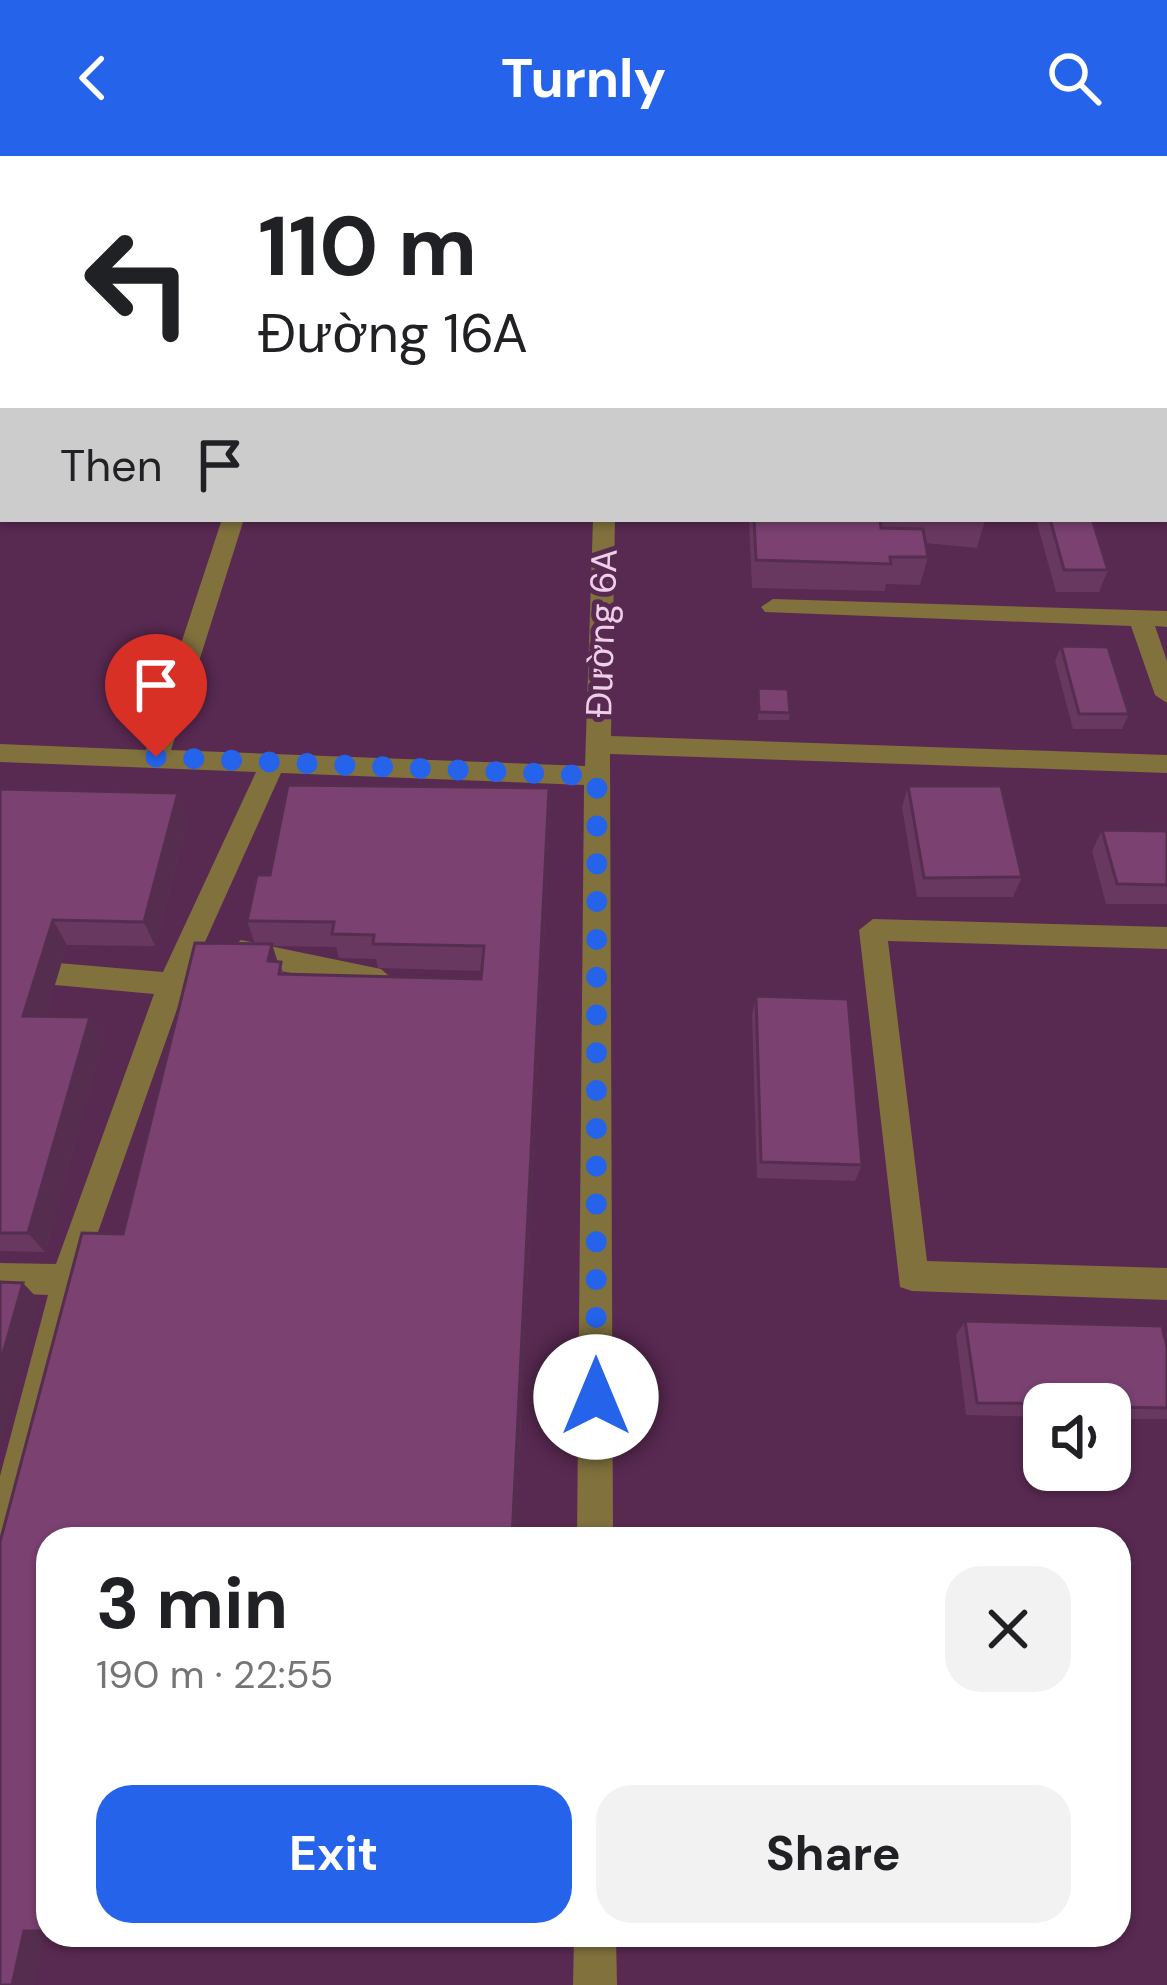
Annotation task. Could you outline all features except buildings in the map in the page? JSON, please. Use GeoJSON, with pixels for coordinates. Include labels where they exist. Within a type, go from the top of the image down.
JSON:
{"type":"FeatureCollection","features":[{"type":"Feature","properties":{"kind":"street"},"geometry":{"type":"LineString","coordinates":[[156,757],[232,522]]}},
{"type":"Feature","properties":{"kind":"street","name":"Đường 6A"},"geometry":{"type":"LineString","coordinates":[[595,1527],[597,761],[604,522]]}},
{"type":"Feature","properties":{"kind":"street"},"geometry":{"type":"LineString","coordinates":[[773,607],[1167,619]]}},
{"type":"Feature","properties":{"kind":"street"},"geometry":{"type":"LineString","coordinates":[[1141,618],[1167,695]]}},
{"type":"Feature","properties":{"kind":"street"},"geometry":{"type":"LineString","coordinates":[[0,753],[274,763],[1167,764]]}},
{"type":"Feature","properties":{"kind":"street"},"geometry":{"type":"LineString","coordinates":[[0,1547],[67,1280],[172,984],[274,763]]}},
{"type":"Feature","properties":{"kind":"street"},"geometry":{"type":"LineString","coordinates":[[1167,938],[873,930],[912,1276],[1167,1284]]}},
{"type":"Feature","properties":{"kind":"street"},"geometry":{"type":"LineString","coordinates":[[194,943],[352,978],[421,983]]}},
{"type":"Feature","properties":{"kind":"street"},"geometry":{"type":"LineString","coordinates":[[0,969],[172,984]]}},
{"type":"Feature","properties":{"kind":"street"},"geometry":{"type":"LineString","coordinates":[[0,1278],[67,1280]]}},
{"type":"Feature","properties":{"kind":"street"},"geometry":{"type":"LineString","coordinates":[[595,1947],[595,1985]]}},
{"type":"Feature","properties":{"kind":"route"},"geometry":{"type":"LineString","coordinates":[[156,757],[597,776],[596,1397]]}}]}
